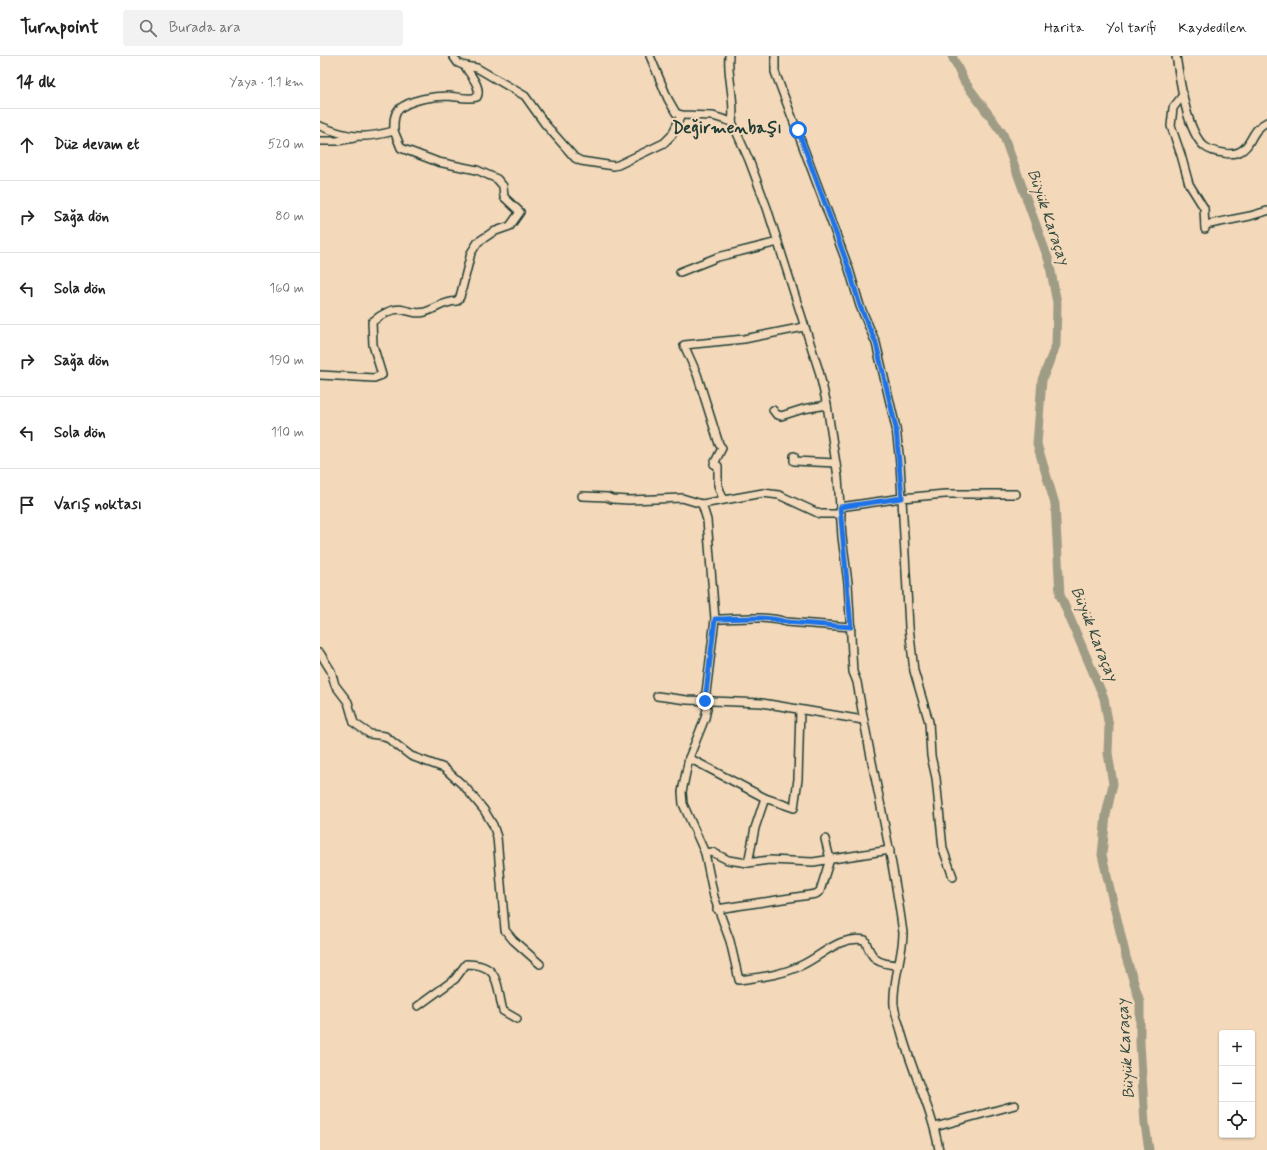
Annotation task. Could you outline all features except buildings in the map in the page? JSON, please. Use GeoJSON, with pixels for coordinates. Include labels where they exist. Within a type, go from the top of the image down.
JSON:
{"type":"FeatureCollection","features":[{"type":"Feature","properties":{"kind":"street"},"geometry":{"type":"LineString","coordinates":[[453,56],[458,62],[465,66],[477,68],[525,96],[545,124],[575,158],[581,161],[618,165],[664,143],[672,135],[682,115]]}},
{"type":"Feature","properties":{"kind":"street"},"geometry":{"type":"LineString","coordinates":[[650,56],[676,114],[713,116],[732,122]]}},
{"type":"Feature","properties":{"kind":"street"},"geometry":{"type":"LineString","coordinates":[[728,56],[731,97],[734,110],[732,122],[749,160],[778,242],[819,371],[827,405],[836,463],[851,627],[853,672],[890,850],[903,933],[903,950],[899,965],[894,1005],[908,1055],[935,1127],[939,1150]]}},
{"type":"Feature","properties":{"kind":"street"},"geometry":{"type":"LineString","coordinates":[[775,56],[775,72],[849,269],[860,306],[876,343],[896,428],[902,498],[909,626],[914,671],[929,722],[931,756],[936,778],[943,849],[953,877]]}},
{"type":"Feature","properties":{"kind":"street"},"geometry":{"type":"LineString","coordinates":[[1176,56],[1189,118],[1203,145],[1211,151],[1229,154],[1238,153],[1244,149],[1257,128],[1267,122]]}},
{"type":"Feature","properties":{"kind":"street"},"geometry":{"type":"LineString","coordinates":[[320,375],[374,378],[382,375],[373,345],[372,322],[380,315],[402,309],[415,314],[446,302],[457,301],[460,297],[471,252],[478,242],[493,232],[510,226],[520,212],[504,197],[503,186],[497,179],[477,170],[438,162],[401,148],[394,131],[394,118],[398,111],[415,101],[446,96],[471,99],[477,97],[479,93],[478,87],[465,66]]}},
{"type":"Feature","properties":{"kind":"street"},"geometry":{"type":"LineString","coordinates":[[1183,95],[1174,108],[1171,126],[1182,155],[1189,184],[1204,208],[1205,227],[1267,211]]}},
{"type":"Feature","properties":{"kind":"street"},"geometry":{"type":"LineString","coordinates":[[320,126],[355,137]]}},
{"type":"Feature","properties":{"kind":"street"},"geometry":{"type":"LineString","coordinates":[[320,141],[337,141],[355,137],[374,137],[394,131]]}},
{"type":"Feature","properties":{"kind":"street"},"geometry":{"type":"LineString","coordinates":[[680,272],[718,257],[778,242]]}},
{"type":"Feature","properties":{"kind":"street"},"geometry":{"type":"LineString","coordinates":[[723,499],[718,485],[718,466],[714,464],[722,448],[719,444],[697,374],[684,345],[744,339],[804,327]]}},
{"type":"Feature","properties":{"kind":"street"},"geometry":{"type":"LineString","coordinates":[[773,410],[776,414],[781,416],[803,409],[827,405]]}},
{"type":"Feature","properties":{"kind":"street"},"geometry":{"type":"LineString","coordinates":[[794,456],[794,461],[836,463]]}},
{"type":"Feature","properties":{"kind":"street"},"geometry":{"type":"LineString","coordinates":[[582,496],[629,500],[682,498],[702,504],[750,494],[770,493],[779,495],[820,514],[902,498],[945,494],[1016,494]]}},
{"type":"Feature","properties":{"kind":"street"},"geometry":{"type":"LineString","coordinates":[[702,504],[708,520],[715,619],[705,701],[707,709],[705,718],[689,758],[682,792],[683,804],[706,854],[717,909],[730,941],[739,980],[776,974],[802,965],[842,941],[857,938],[865,940],[871,955],[878,961],[885,964],[899,965]]}},
{"type":"Feature","properties":{"kind":"street"},"geometry":{"type":"LineString","coordinates":[[715,619],[746,620],[763,617],[776,618],[786,622],[851,627]]}},
{"type":"Feature","properties":{"kind":"street"},"geometry":{"type":"LineString","coordinates":[[320,653],[331,671],[335,684],[348,702],[354,723],[358,728],[370,734],[385,736],[411,756],[444,768],[465,787],[484,810],[493,825],[497,838],[505,930],[513,940],[540,964]]}},
{"type":"Feature","properties":{"kind":"street"},"geometry":{"type":"LineString","coordinates":[[657,696],[705,701],[762,703],[794,707],[800,710],[863,720]]}},
{"type":"Feature","properties":{"kind":"street"},"geometry":{"type":"LineString","coordinates":[[689,758],[765,798],[794,808],[798,778],[800,710]]}},
{"type":"Feature","properties":{"kind":"street"},"geometry":{"type":"LineString","coordinates":[[748,863],[755,828],[765,798]]}},
{"type":"Feature","properties":{"kind":"street"},"geometry":{"type":"LineString","coordinates":[[717,909],[816,894],[820,891],[830,859],[825,838]]}},
{"type":"Feature","properties":{"kind":"street"},"geometry":{"type":"LineString","coordinates":[[706,854],[712,852],[728,860],[748,863],[769,860],[813,862],[890,850]]}},
{"type":"Feature","properties":{"kind":"street"},"geometry":{"type":"LineString","coordinates":[[418,1006],[455,979],[466,964],[478,964],[493,973],[497,979],[503,1011],[517,1019]]}},
{"type":"Feature","properties":{"kind":"street"},"geometry":{"type":"LineString","coordinates":[[935,1127],[1016,1105]]}},
{"type":"Feature","properties":{"kind":"waterway","name":"Büyük Karaçay"},"geometry":{"type":"LineString","coordinates":[[952,56],[964,81],[1003,134],[1049,261],[1057,303],[1056,345],[1042,380],[1037,444],[1055,504],[1060,595],[1104,698],[1109,727],[1108,753],[1113,784],[1106,815],[1102,855],[1126,957],[1140,1002],[1140,1043],[1145,1124],[1149,1150]]}},
{"type":"Feature","properties":{"kind":"district","name":"Değirmenbaşı"},"geometry":{"type":"Point","coordinates":[727,128]}},
{"type":"Feature","properties":{"kind":"route"},"geometry":{"type":"LineString","coordinates":[[705,701],[714,638],[715,619],[746,620],[763,617],[776,618],[786,622],[851,627],[840,507],[902,498],[896,428],[885,387],[876,343],[860,306],[849,269],[798,130]]}}]}
